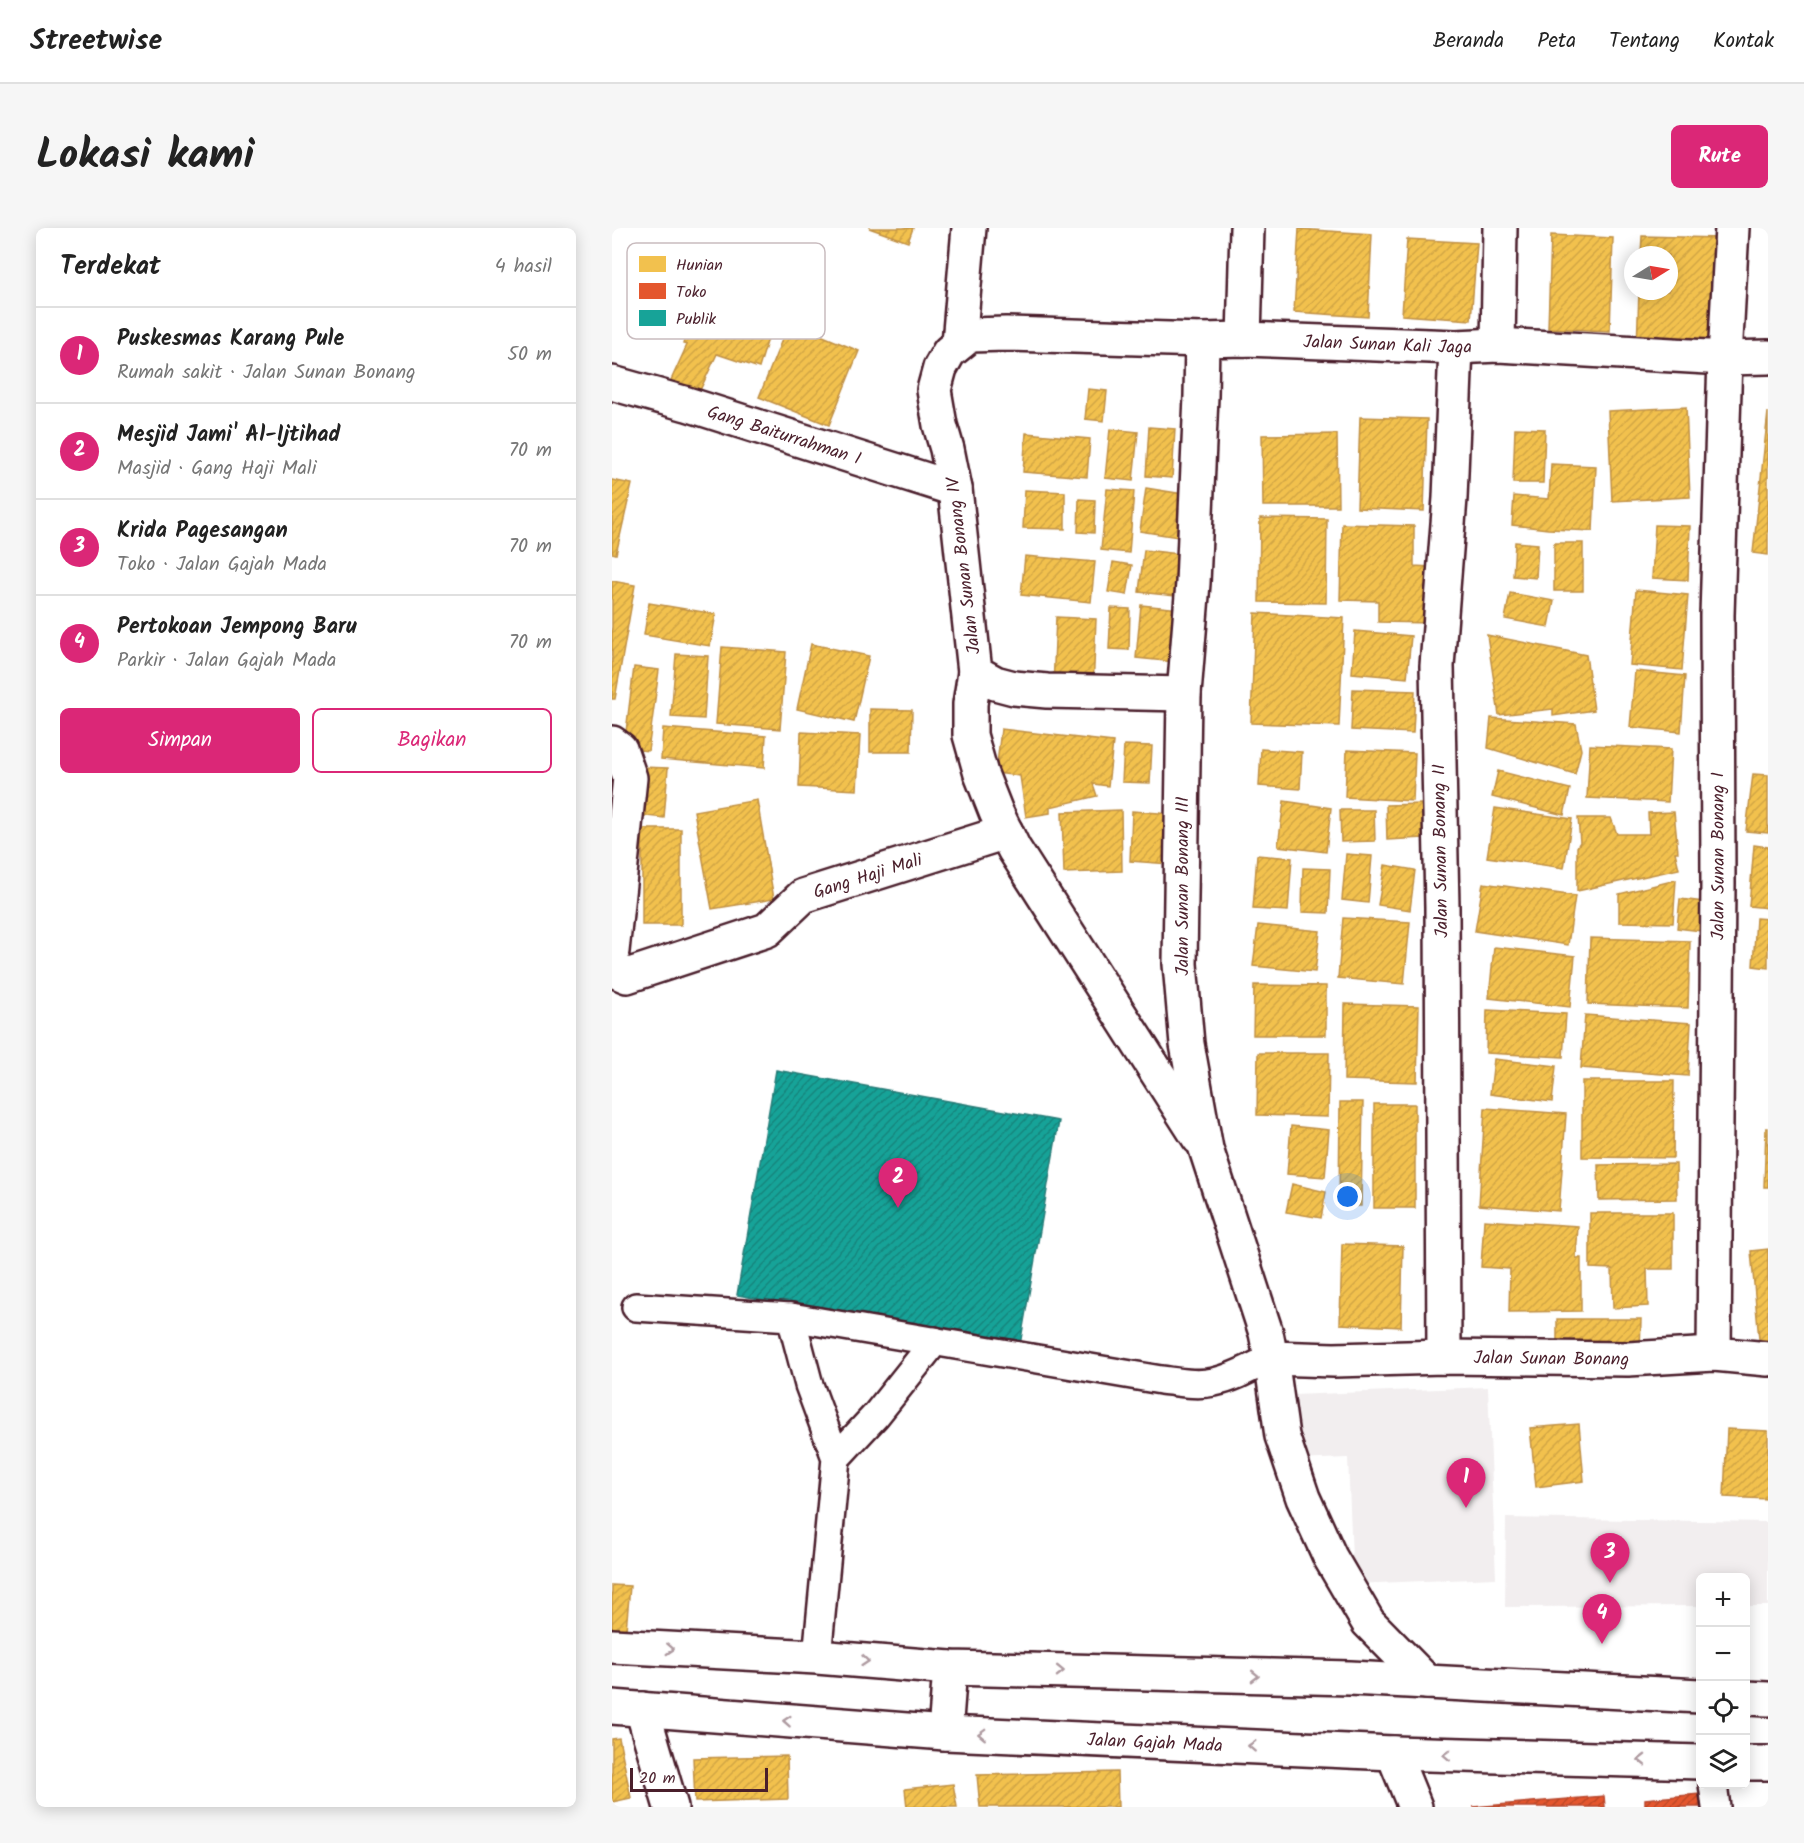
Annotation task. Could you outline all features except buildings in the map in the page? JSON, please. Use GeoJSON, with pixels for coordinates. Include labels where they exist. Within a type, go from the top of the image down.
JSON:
{"type":"FeatureCollection","features":[{"type":"Feature","properties":{"kind":"street"},"geometry":{"type":"LineString","coordinates":[[959,343],[969,228]]}},
{"type":"Feature","properties":{"kind":"street"},"geometry":{"type":"LineString","coordinates":[[1244,339],[1247,228]]}},
{"type":"Feature","properties":{"kind":"street"},"geometry":{"type":"LineString","coordinates":[[1498,345],[1500,228]]}},
{"type":"Feature","properties":{"kind":"street","name":"Jalan Sunan Bonang I"},"geometry":{"type":"LineString","coordinates":[[1714,1354],[1718,883],[1717,615],[1725,358],[1732,228]]}},
{"type":"Feature","properties":{"kind":"street","name":"Jalan Sunan Kali Jaga"},"geometry":{"type":"LineString","coordinates":[[959,343],[970,335],[1006,334],[1202,340],[1244,339],[1456,347],[1498,345],[1725,358],[1768,357]]}},
{"type":"Feature","properties":{"kind":"street","name":"Jalan Sunan Bonang III"},"geometry":{"type":"LineString","coordinates":[[1202,340],[1193,583],[1184,694],[1180,964],[1188,1044],[1206,1149],[1266,1333],[1282,1436],[1303,1498],[1330,1557],[1368,1622],[1427,1682]]}},
{"type":"Feature","properties":{"kind":"street","name":"Jalan Sunan Bonang IV"},"geometry":{"type":"LineString","coordinates":[[959,343],[950,351],[939,368],[934,390],[955,489],[975,672],[994,683],[1014,688],[1047,691],[1184,694]]}},
{"type":"Feature","properties":{"kind":"street","name":"Jalan Sunan Bonang II"},"geometry":{"type":"LineString","coordinates":[[1444,1357],[1442,919],[1437,666],[1450,498],[1456,347]]}},
{"type":"Feature","properties":{"kind":"street","name":"Gang Baiturrahman I"},"geometry":{"type":"LineString","coordinates":[[612,383],[687,404],[955,489]]}},
{"type":"Feature","properties":{"kind":"street"},"geometry":{"type":"LineString","coordinates":[[975,672],[970,704],[970,735],[981,774],[996,812],[1014,849],[1206,1149]]}},
{"type":"Feature","properties":{"kind":"street"},"geometry":{"type":"LineString","coordinates":[[612,743],[620,749],[630,778],[612,951]]}},
{"type":"Feature","properties":{"kind":"street","name":"Gang Haji Mali"},"geometry":{"type":"LineString","coordinates":[[612,959],[615,971],[620,974],[627,976],[638,973],[767,930],[803,896],[1006,832]]}},
{"type":"Feature","properties":{"kind":"street","name":"Jalan Sunan Bonang"},"geometry":{"type":"LineString","coordinates":[[1271,1358],[1334,1360],[1444,1357],[1628,1359],[1714,1354],[1768,1359]]}},
{"type":"Feature","properties":{"kind":"street"},"geometry":{"type":"LineString","coordinates":[[612,1646],[817,1657],[950,1668],[1350,1678],[1696,1696]]}},
{"type":"Feature","properties":{"kind":"street"},"geometry":{"type":"LineString","coordinates":[[945,1733],[950,1668]]}},
{"type":"Feature","properties":{"kind":"street"},"geometry":{"type":"LineString","coordinates":[[1750,1698],[1768,1699]]}},
{"type":"Feature","properties":{"kind":"street"},"geometry":{"type":"LineString","coordinates":[[627,1708],[671,1807]]}},
{"type":"Feature","properties":{"kind":"street","name":"Jalan Gajah Mada"},"geometry":{"type":"LineString","coordinates":[[627,1708],[945,1733],[1393,1753],[1696,1762]]}},
{"type":"Feature","properties":{"kind":"street"},"geometry":{"type":"LineString","coordinates":[[1393,1753],[1415,1807]]}},
{"type":"Feature","properties":{"kind":"street"},"geometry":{"type":"LineString","coordinates":[[1750,1763],[1768,1763]]}},
{"type":"Feature","properties":{"kind":"lane"},"geometry":{"type":"LineString","coordinates":[[636,1306],[791,1317],[1161,1380],[1192,1383],[1213,1382],[1241,1373],[1271,1358]]}},
{"type":"Feature","properties":{"kind":"lane"},"geometry":{"type":"LineString","coordinates":[[791,1317],[809,1385],[836,1458],[817,1657]]}},
{"type":"Feature","properties":{"kind":"lane"},"geometry":{"type":"LineString","coordinates":[[836,1458],[876,1415],[935,1341]]}},
{"type":"Feature","properties":{"kind":"lane"},"geometry":{"type":"LineString","coordinates":[[1714,1789],[1716,1807]]}},
{"type":"Feature","properties":{"kind":"shaded area"},"geometry":{"type":"Polygon","coordinates":[[[1488,1387],[1496,1578],[1353,1584],[1348,1458],[1296,1460],[1293,1395],[1488,1387]]]}},
{"type":"Feature","properties":{"kind":"shaded area"},"geometry":{"type":"Polygon","coordinates":[[[1506,1518],[1768,1522],[1768,1606],[1750,1606],[1750,1573],[1696,1573],[1696,1606],[1505,1607],[1506,1518]]]}},
{"type":"Feature","properties":{"kind":"place","name":"Mesjid Jami' Al-Ijtihad"},"geometry":{"type":"Point","coordinates":[898,1208]}},
{"type":"Feature","properties":{"kind":"place","name":"Puskesmas Karang Pule"},"geometry":{"type":"Point","coordinates":[1466,1508]}},
{"type":"Feature","properties":{"kind":"place","name":"Krida Pagesangan"},"geometry":{"type":"Point","coordinates":[1610,1583]}},
{"type":"Feature","properties":{"kind":"place","name":"Pertokoan Jempong Baru"},"geometry":{"type":"Point","coordinates":[1602,1644]}}]}
